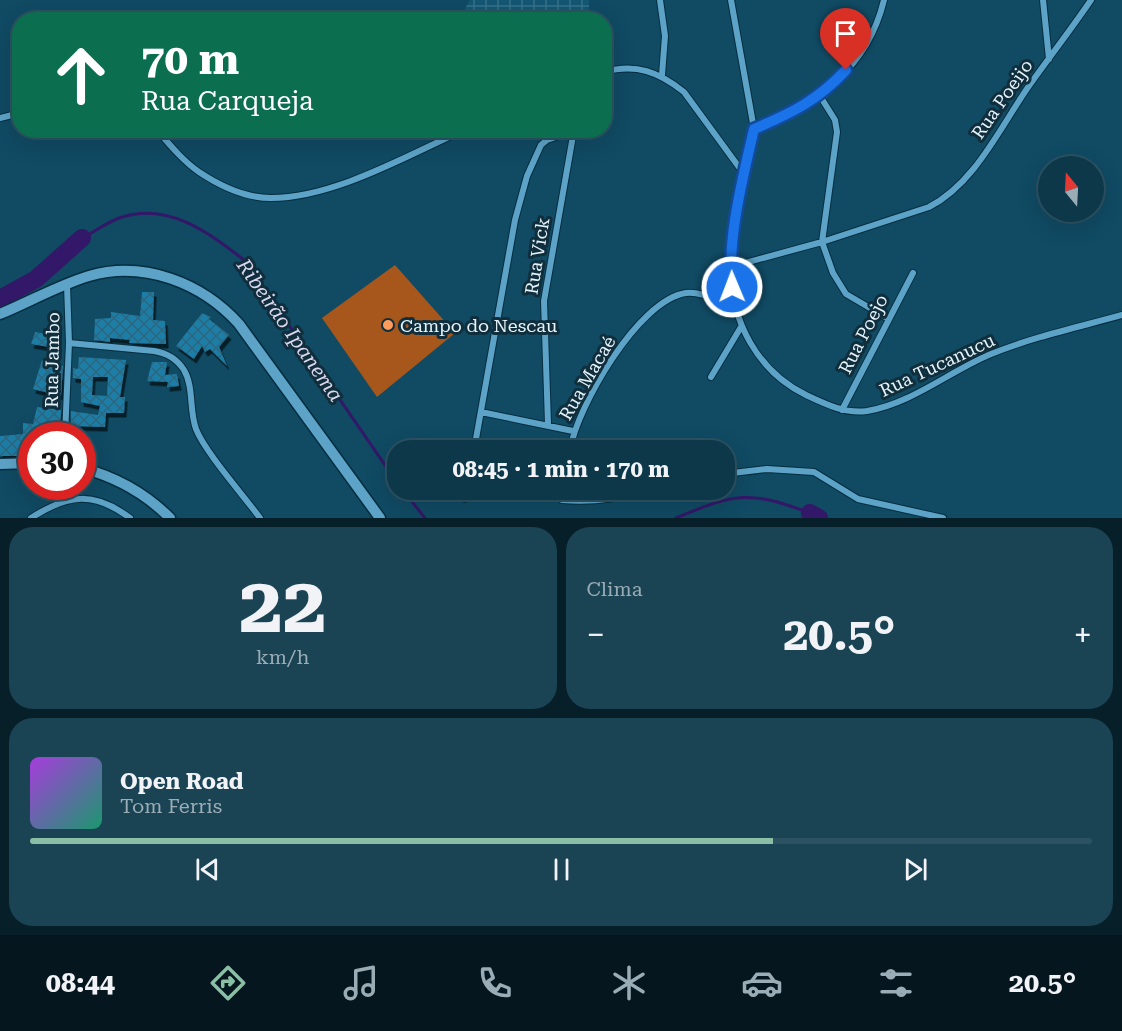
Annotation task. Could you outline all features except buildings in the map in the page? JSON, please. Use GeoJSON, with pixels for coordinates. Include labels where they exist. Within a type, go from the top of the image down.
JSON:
{"type":"FeatureCollection","features":[{"type":"Feature","properties":{"kind":"street"},"geometry":{"type":"LineString","coordinates":[[660,0],[665,36],[662,75]]}},
{"type":"Feature","properties":{"kind":"street"},"geometry":{"type":"LineString","coordinates":[[731,0],[754,129],[820,96],[866,47],[880,16],[884,0]]}},
{"type":"Feature","properties":{"kind":"street"},"geometry":{"type":"LineString","coordinates":[[1043,0],[1049,58]]}},
{"type":"Feature","properties":{"kind":"street","name":"Rua Poeijo"},"geometry":{"type":"LineString","coordinates":[[730,267],[822,242],[929,207],[956,189],[1091,0]]}},
{"type":"Feature","properties":{"kind":"street"},"geometry":{"type":"LineString","coordinates":[[612,70],[630,67],[662,75],[684,92],[744,174]]}},
{"type":"Feature","properties":{"kind":"street"},"geometry":{"type":"LineString","coordinates":[[820,96],[835,120],[837,132],[822,242],[832,273],[846,294],[887,318]]}},
{"type":"Feature","properties":{"kind":"street","name":"Rua Tucanucu"},"geometry":{"type":"LineString","coordinates":[[754,129],[744,174],[730,267],[735,306],[741,327],[761,359],[780,379],[797,390],[842,410],[864,411],[886,406],[990,354],[1122,315]]}},
{"type":"Feature","properties":{"kind":"street"},"geometry":{"type":"LineString","coordinates":[[164,138],[181,156],[215,182],[254,196],[269,198],[290,197],[339,183],[445,138]]}},
{"type":"Feature","properties":{"kind":"street"},"geometry":{"type":"LineString","coordinates":[[476,440],[515,220],[527,176],[543,142],[554,138]]}},
{"type":"Feature","properties":{"kind":"street","name":"Rua Vick"},"geometry":{"type":"LineString","coordinates":[[548,424],[544,301],[573,138]]}},
{"type":"Feature","properties":{"kind":"street"},"geometry":{"type":"LineString","coordinates":[[0,314],[67,285],[112,272],[136,272],[183,282],[210,298],[232,317],[253,342],[381,518]]}},
{"type":"Feature","properties":{"kind":"street","name":"Rua Poejo"},"geometry":{"type":"LineString","coordinates":[[842,410],[887,318],[913,273]]}},
{"type":"Feature","properties":{"kind":"street","name":"Rua Jambo"},"geometry":{"type":"LineString","coordinates":[[66,422],[69,343],[67,285]]}},
{"type":"Feature","properties":{"kind":"street","name":"Rua Macaé"},"geometry":{"type":"LineString","coordinates":[[572,440],[573,431],[617,350],[659,307],[675,297],[691,293],[735,306]]}},
{"type":"Feature","properties":{"kind":"street"},"geometry":{"type":"LineString","coordinates":[[711,377],[741,327]]}},
{"type":"Feature","properties":{"kind":"street"},"geometry":{"type":"LineString","coordinates":[[69,343],[154,351],[166,353],[175,360],[187,378],[193,419],[199,436],[260,518]]}},
{"type":"Feature","properties":{"kind":"street"},"geometry":{"type":"LineString","coordinates":[[481,412],[573,431]]}},
{"type":"Feature","properties":{"kind":"street"},"geometry":{"type":"LineString","coordinates":[[0,464],[18,463]]}},
{"type":"Feature","properties":{"kind":"street"},"geometry":{"type":"LineString","coordinates":[[735,473],[766,469],[814,472],[858,500],[943,518]]}},
{"type":"Feature","properties":{"kind":"street"},"geometry":{"type":"LineString","coordinates":[[96,473],[124,483],[157,505],[170,518]]}},
{"type":"Feature","properties":{"kind":"street"},"geometry":{"type":"LineString","coordinates":[[31,518],[52,504],[75,498],[91,499],[130,518]]}},
{"type":"Feature","properties":{"kind":"street"},"geometry":{"type":"LineString","coordinates":[[562,500],[610,500]]}},
{"type":"Feature","properties":{"kind":"shaded area"},"geometry":{"type":"Polygon","coordinates":[[[470,0],[589,0],[589,12],[463,12],[470,0]]]}},
{"type":"Feature","properties":{"kind":"shaded area","name":"Campo do Nescau"},"geometry":{"type":"Polygon","coordinates":[[[395,265],[455,333],[377,397],[322,318],[395,265]]]}},
{"type":"Feature","properties":{"kind":"waterway","name":"Ribeirão Ipanema"},"geometry":{"type":"LineString","coordinates":[[82,238],[119,218],[154,213],[186,222],[216,239],[244,260],[387,468]]}},
{"type":"Feature","properties":{"kind":"waterway","name":"Ribeirão Ipanema"},"geometry":{"type":"LineString","coordinates":[[0,299],[36,279],[82,238]]}},
{"type":"Feature","properties":{"kind":"waterway","name":"Ribeirão Ipanema"},"geometry":{"type":"LineString","coordinates":[[676,518],[714,503],[742,497],[771,501],[810,513]]}},
{"type":"Feature","properties":{"kind":"waterway","name":"Ribeirão Ipanema"},"geometry":{"type":"LineString","coordinates":[[411,500],[425,518]]}},
{"type":"Feature","properties":{"kind":"waterway","name":"Ribeirão Ipanema"},"geometry":{"type":"LineString","coordinates":[[810,513],[819,518]]}},
{"type":"Feature","properties":{"kind":"place","name":"Campo do Nescau"},"geometry":{"type":"Point","coordinates":[388,325]}},
{"type":"Feature","properties":{"kind":"route"},"geometry":{"type":"LineString","coordinates":[[732,287],[730,267],[744,174],[754,129],[820,96],[846,70]]}}]}
